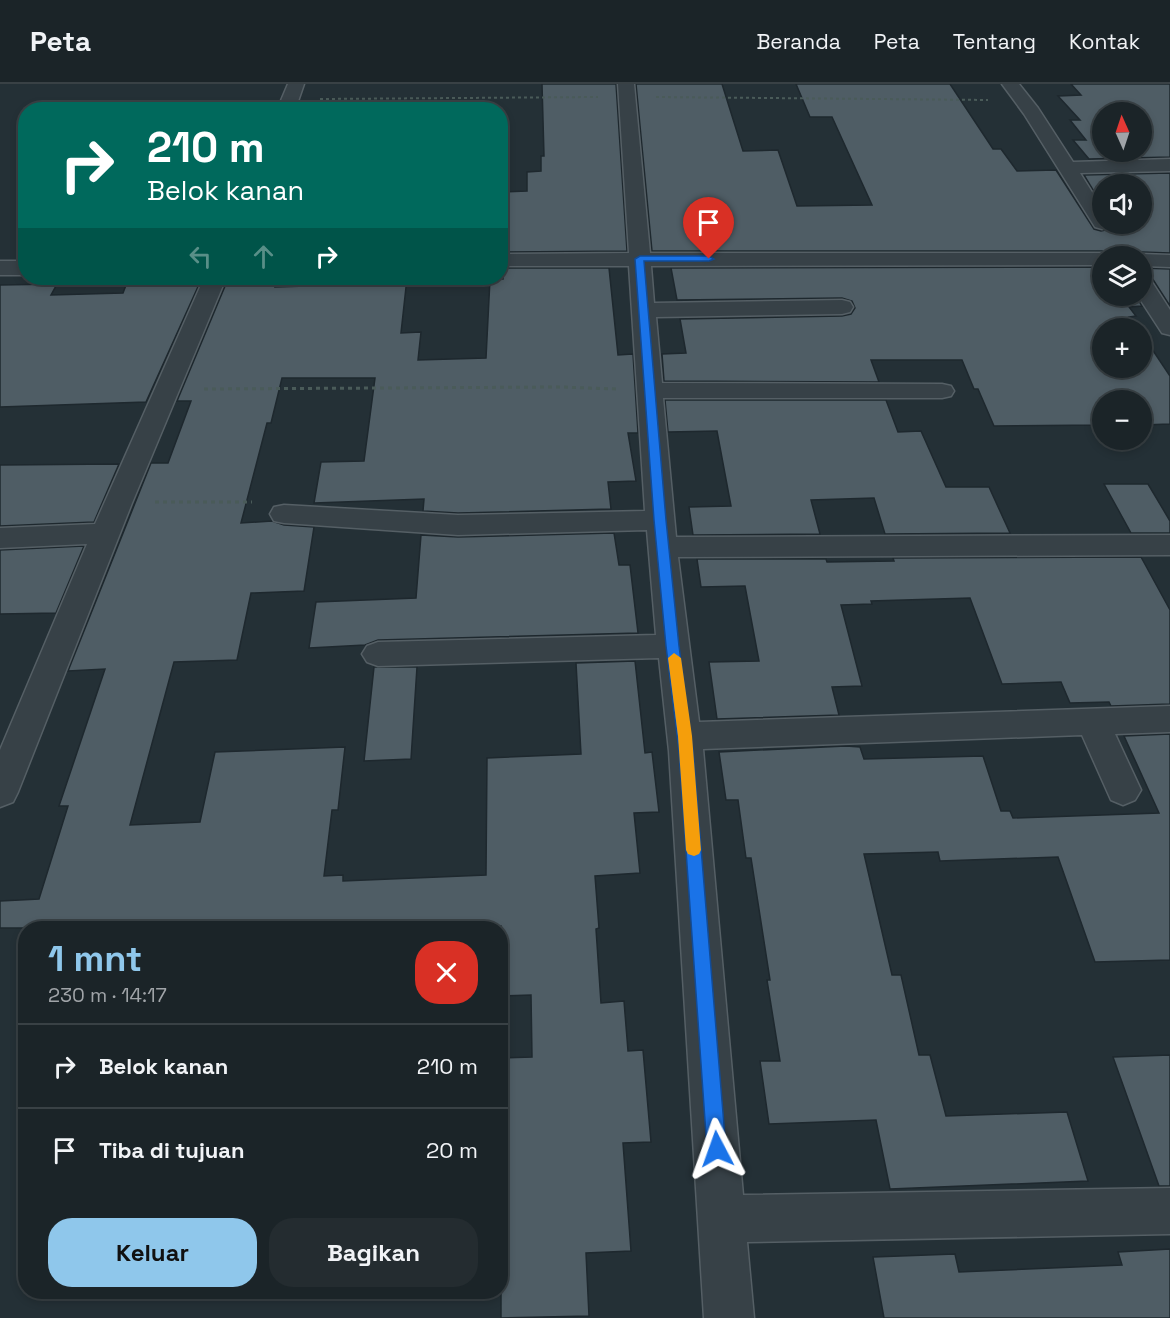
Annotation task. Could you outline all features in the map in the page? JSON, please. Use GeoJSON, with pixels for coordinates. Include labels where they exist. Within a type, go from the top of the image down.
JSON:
{"type":"FeatureCollection","features":[{"type":"Feature","properties":{"kind":"street"},"geometry":{"type":"LineString","coordinates":[[1010,84],[1092,207]]}},
{"type":"Feature","properties":{"kind":"street"},"geometry":{"type":"LineString","coordinates":[[626,90],[662,534],[685,736],[729,1318]]}},
{"type":"Feature","properties":{"kind":"street"},"geometry":{"type":"LineString","coordinates":[[1067,168],[1170,165]]}},
{"type":"Feature","properties":{"kind":"street"},"geometry":{"type":"LineString","coordinates":[[508,260],[1092,259]]}},
{"type":"Feature","properties":{"kind":"street"},"geometry":{"type":"LineString","coordinates":[[1152,260],[1170,261]]}},
{"type":"Feature","properties":{"kind":"street"},"geometry":{"type":"LineString","coordinates":[[0,268],[18,268]]}},
{"type":"Feature","properties":{"kind":"street"},"geometry":{"type":"LineString","coordinates":[[0,792],[105,533],[212,285]]}},
{"type":"Feature","properties":{"kind":"street"},"geometry":{"type":"LineString","coordinates":[[1152,300],[1170,328]]}},
{"type":"Feature","properties":{"kind":"street"},"geometry":{"type":"LineString","coordinates":[[644,310],[842,307]]}},
{"type":"Feature","properties":{"kind":"street"},"geometry":{"type":"LineString","coordinates":[[651,390],[942,391]]}},
{"type":"Feature","properties":{"kind":"street"},"geometry":{"type":"LineString","coordinates":[[284,514],[662,534],[1170,545]]}},
{"type":"Feature","properties":{"kind":"street"},"geometry":{"type":"LineString","coordinates":[[0,538],[105,533]]}},
{"type":"Feature","properties":{"kind":"street"},"geometry":{"type":"LineString","coordinates":[[378,654],[673,646]]}},
{"type":"Feature","properties":{"kind":"street"},"geometry":{"type":"LineString","coordinates":[[685,736],[1170,719]]}},
{"type":"Feature","properties":{"kind":"street"},"geometry":{"type":"LineString","coordinates":[[1092,721],[1123,790]]}},
{"type":"Feature","properties":{"kind":"street"},"geometry":{"type":"LineString","coordinates":[[722,1219],[1170,1211]]}},
{"type":"Feature","properties":{"kind":"path"},"geometry":{"type":"LineString","coordinates":[[290,98],[626,90],[1022,100]]}},
{"type":"Feature","properties":{"kind":"path"},"geometry":{"type":"LineString","coordinates":[[167,390],[561,387],[651,390]]}},
{"type":"Feature","properties":{"kind":"path"},"geometry":{"type":"LineString","coordinates":[[118,503],[262,501],[284,514]]}},
{"type":"Feature","properties":{"kind":"building"},"geometry":{"type":"Polygon","coordinates":[[[542,84],[616,84],[627,251],[508,252],[508,192],[527,191],[527,172],[541,171],[541,156],[544,156],[542,84]]]}},
{"type":"Feature","properties":{"kind":"building"},"geometry":{"type":"Polygon","coordinates":[[[636,84],[722,84],[743,151],[778,150],[797,206],[872,205],[832,117],[810,117],[796,84],[950,84],[993,149],[1001,149],[1017,171],[1056,170],[1092,226],[1092,234],[1152,234],[1152,174],[1127,174],[1170,173],[1170,253],[1152,252],[1152,246],[1092,246],[1092,251],[652,251],[636,84]]]}},
{"type":"Feature","properties":{"kind":"building"},"geometry":{"type":"Polygon","coordinates":[[[1071,84],[1170,84],[1170,157],[1152,157],[1152,102],[1092,102],[1092,159],[1089,159],[1073,140],[1086,140],[1070,120],[1080,120],[1058,96],[1081,95],[1071,84]]]}},
{"type":"Feature","properties":{"kind":"building"},"geometry":{"type":"Polygon","coordinates":[[[1084,175],[1092,175],[1092,188],[1084,175]]]}},
{"type":"Feature","properties":{"kind":"building"},"geometry":{"type":"Polygon","coordinates":[[[1092,267],[1092,306],[1142,306],[1129,307],[1136,316],[1130,318],[1092,318],[1092,378],[1152,378],[1152,349],[1170,376],[1170,424],[1152,425],[1152,390],[1092,390],[1092,425],[994,426],[978,389],[974,389],[962,360],[871,360],[879,382],[664,381],[662,354],[686,353],[680,319],[842,316],[851,314],[855,308],[852,301],[842,298],[677,300],[671,268],[1092,267]]]}},
{"type":"Feature","properties":{"kind":"building"},"geometry":{"type":"Polygon","coordinates":[[[508,268],[609,268],[618,355],[633,354],[638,433],[628,433],[636,481],[608,482],[611,509],[458,513],[423,511],[424,499],[314,503],[321,462],[364,461],[375,378],[282,378],[271,423],[267,423],[241,523],[272,521],[284,525],[314,527],[304,591],[251,593],[237,660],[174,662],[130,825],[200,822],[215,752],[345,747],[338,810],[332,810],[324,876],[343,875],[343,881],[486,875],[487,758],[581,754],[576,663],[635,661],[645,753],[652,752],[659,812],[634,813],[640,873],[595,876],[599,928],[596,929],[601,1003],[624,1001],[628,1051],[643,1050],[651,1142],[623,1143],[631,1251],[586,1253],[589,1316],[501,1318],[501,1299],[508,1299],[508,1058],[532,1057],[531,995],[508,996],[508,921],[18,921],[18,928],[0,928],[0,901],[39,899],[68,806],[59,806],[105,669],[68,671],[151,463],[168,463],[191,401],[177,401],[225,285],[275,285],[275,287],[406,285],[401,333],[421,332],[418,360],[486,358],[490,285],[508,285],[508,268]]]}},
{"type":"Feature","properties":{"kind":"building"},"geometry":{"type":"Polygon","coordinates":[[[1152,268],[1170,269],[1170,306],[1152,278],[1152,268]]]}},
{"type":"Feature","properties":{"kind":"building"},"geometry":{"type":"Polygon","coordinates":[[[0,285],[56,285],[51,295],[123,293],[126,285],[199,285],[146,402],[0,407],[0,285]]]}},
{"type":"Feature","properties":{"kind":"building"},"geometry":{"type":"Polygon","coordinates":[[[665,400],[886,400],[898,432],[921,431],[946,487],[989,487],[1010,533],[885,534],[874,498],[811,500],[820,534],[693,535],[689,507],[731,506],[717,431],[668,432],[665,400]]]}},
{"type":"Feature","properties":{"kind":"building"},"geometry":{"type":"Polygon","coordinates":[[[119,464],[94,522],[0,526],[0,465],[119,464]]]}},
{"type":"Feature","properties":{"kind":"building"},"geometry":{"type":"Polygon","coordinates":[[[1104,484],[1148,484],[1170,521],[1170,533],[1131,533],[1104,484]]]}},
{"type":"Feature","properties":{"kind":"building"},"geometry":{"type":"Polygon","coordinates":[[[614,533],[619,565],[630,565],[638,633],[378,640],[365,645],[309,648],[316,602],[416,598],[421,535],[458,537],[614,533]]]}},
{"type":"Feature","properties":{"kind":"building"},"geometry":{"type":"Polygon","coordinates":[[[84,546],[56,613],[0,614],[0,550],[84,546]]]}},
{"type":"Feature","properties":{"kind":"building"},"geometry":{"type":"Polygon","coordinates":[[[1141,557],[1170,610],[1170,704],[1111,706],[1109,702],[1070,703],[1061,682],[1002,684],[970,598],[871,601],[872,604],[841,605],[862,686],[832,687],[839,715],[717,719],[709,662],[759,661],[745,586],[701,587],[697,559],[826,559],[827,562],[894,561],[893,558],[1141,557]]]}},
{"type":"Feature","properties":{"kind":"building"},"geometry":{"type":"Polygon","coordinates":[[[374,667],[417,667],[411,759],[364,761],[374,667]]]}},
{"type":"Feature","properties":{"kind":"building"},"geometry":{"type":"Polygon","coordinates":[[[1170,734],[1170,960],[1095,962],[1058,857],[940,861],[938,852],[864,854],[892,975],[901,975],[919,1055],[930,1055],[946,1116],[1067,1112],[1088,1181],[890,1189],[876,1120],[769,1124],[760,1061],[780,1061],[767,980],[770,980],[751,858],[746,858],[738,800],[726,800],[719,752],[846,746],[860,747],[864,759],[983,756],[1001,811],[1010,811],[1013,818],[1159,813],[1124,736],[1170,734]]]}},
{"type":"Feature","properties":{"kind":"building"},"geometry":{"type":"Polygon","coordinates":[[[1170,1055],[1170,1186],[1159,1186],[1113,1057],[1170,1055]]]}},
{"type":"Feature","properties":{"kind":"building"},"geometry":{"type":"Polygon","coordinates":[[[1170,1249],[1170,1318],[884,1318],[873,1257],[955,1254],[959,1272],[1122,1265],[1118,1252],[1170,1249]]]}},
{"type":"Feature","properties":{"kind":"slow traffic"},"geometry":{"type":"LineString","coordinates":[[674,658],[685,736],[694,850]]}},
{"type":"Feature","properties":{"kind":"route"},"geometry":{"type":"LineString","coordinates":[[709,259],[640,259],[660,520],[685,736],[717,1149]]}}]}
